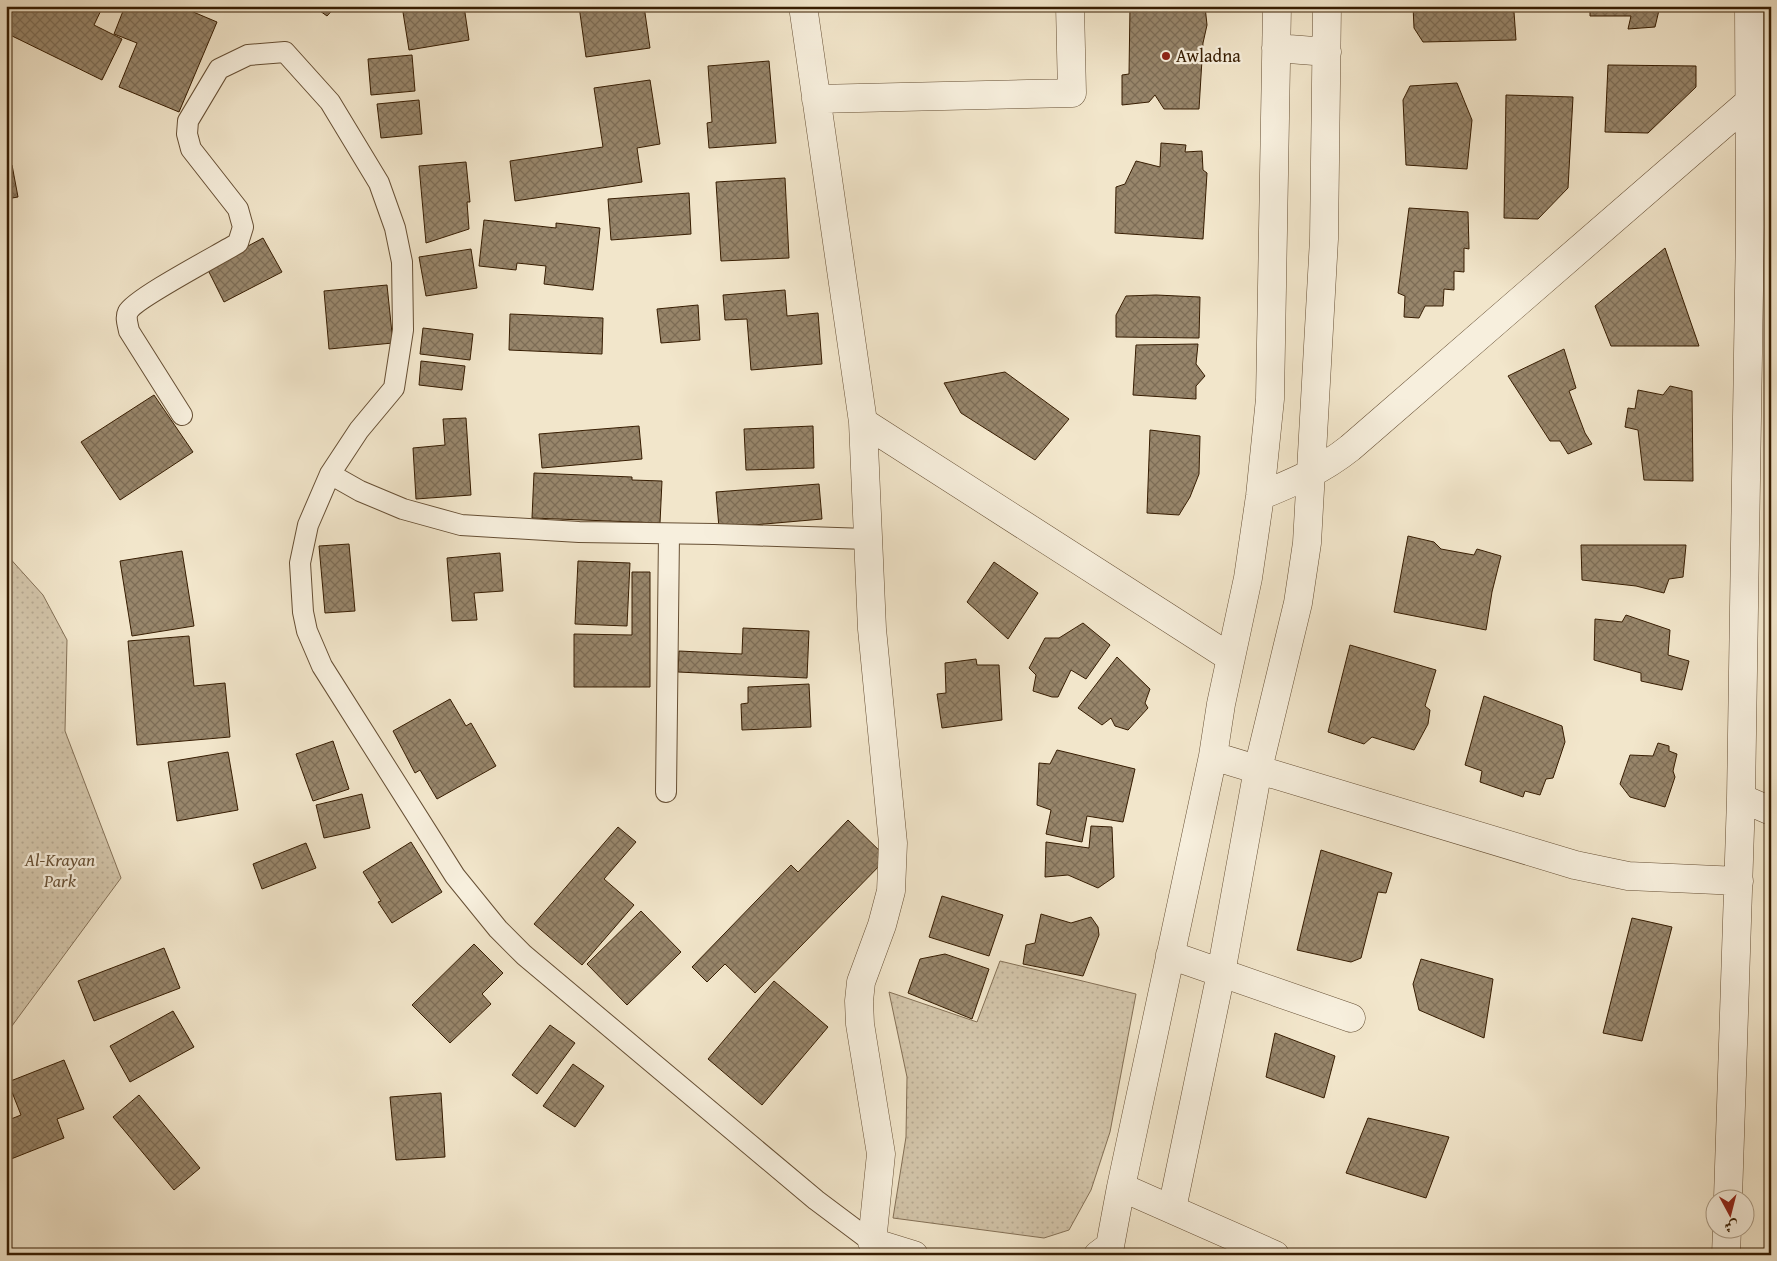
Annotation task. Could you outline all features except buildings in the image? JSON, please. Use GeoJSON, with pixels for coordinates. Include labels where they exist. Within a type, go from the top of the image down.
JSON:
{"type":"FeatureCollection","features":[{"type":"Feature","properties":{"kind":"street"},"geometry":{"type":"LineString","coordinates":[[803,6],[863,422],[872,629],[893,843],[891,891],[882,925],[861,982],[859,1000],[860,1024],[881,1154],[872,1242],[914,1255]]}},
{"type":"Feature","properties":{"kind":"street"},"geometry":{"type":"LineString","coordinates":[[816,99],[1072,93],[1070,6]]}},
{"type":"Feature","properties":{"kind":"street"},"geometry":{"type":"LineString","coordinates":[[1098,1255],[1110,1246],[1116,1222],[1121,1187],[1213,756],[1248,578],[1260,496],[1270,399],[1277,6]]}},
{"type":"Feature","properties":{"kind":"street"},"geometry":{"type":"LineString","coordinates":[[1172,1209],[1221,973],[1258,769],[1298,602],[1307,543],[1324,239],[1327,6]]}},
{"type":"Feature","properties":{"kind":"street"},"geometry":{"type":"LineString","coordinates":[[1728,1188],[1760,227],[1748,102],[1749,6]]}},
{"type":"Feature","properties":{"kind":"street"},"geometry":{"type":"LineString","coordinates":[[1276,48],[1327,52]]}},
{"type":"Feature","properties":{"kind":"street"},"geometry":{"type":"LineString","coordinates":[[1260,496],[1311,475],[1331,463],[1350,448],[1748,102]]}},
{"type":"Feature","properties":{"kind":"street"},"geometry":{"type":"LineString","coordinates":[[863,422],[1231,658]]}},
{"type":"Feature","properties":{"kind":"street"},"geometry":{"type":"LineString","coordinates":[[1213,756],[1575,864],[1628,876],[1739,881]]}},
{"type":"Feature","properties":{"kind":"street"},"geometry":{"type":"LineString","coordinates":[[1741,798],[1771,811]]}},
{"type":"Feature","properties":{"kind":"street"},"geometry":{"type":"LineString","coordinates":[[1170,955],[1351,1018]]}},
{"type":"Feature","properties":{"kind":"street"},"geometry":{"type":"LineString","coordinates":[[1121,1187],[1275,1255]]}},
{"type":"Feature","properties":{"kind":"street"},"geometry":{"type":"LineString","coordinates":[[1726,1255],[1727,1238]]}},
{"type":"Feature","properties":{"kind":"lane"},"geometry":{"type":"LineString","coordinates":[[182,415],[129,331],[126,319],[128,312],[142,298],[238,243],[243,227],[238,208],[191,149],[187,134],[188,121],[219,69],[248,54],[285,52],[330,102],[379,183],[395,228],[402,262],[403,330],[394,388],[359,430],[330,474],[308,525],[300,563],[302,612],[307,631],[322,666],[455,876],[494,924],[524,955],[816,1200],[872,1242]]}},
{"type":"Feature","properties":{"kind":"lane"},"geometry":{"type":"LineString","coordinates":[[330,474],[360,491],[403,509],[461,525],[579,532],[867,539]]}},
{"type":"Feature","properties":{"kind":"lane"},"geometry":{"type":"LineString","coordinates":[[666,792],[670,534]]}},
{"type":"Feature","properties":{"kind":"green space","name":"Al-Krayan Park"},"geometry":{"type":"Polygon","coordinates":[[[6,554],[43,595],[67,640],[65,731],[121,878],[6,1034],[6,554]]]}},
{"type":"Feature","properties":{"kind":"green space"},"geometry":{"type":"Polygon","coordinates":[[[1000,961],[1136,994],[1110,1132],[1091,1190],[1069,1230],[1044,1238],[893,1218],[906,1137],[907,1077],[889,992],[977,1022],[1000,961]]]}},
{"type":"Feature","properties":{"kind":"place","name":"Awladna"},"geometry":{"type":"Point","coordinates":[1166,56]}}]}
